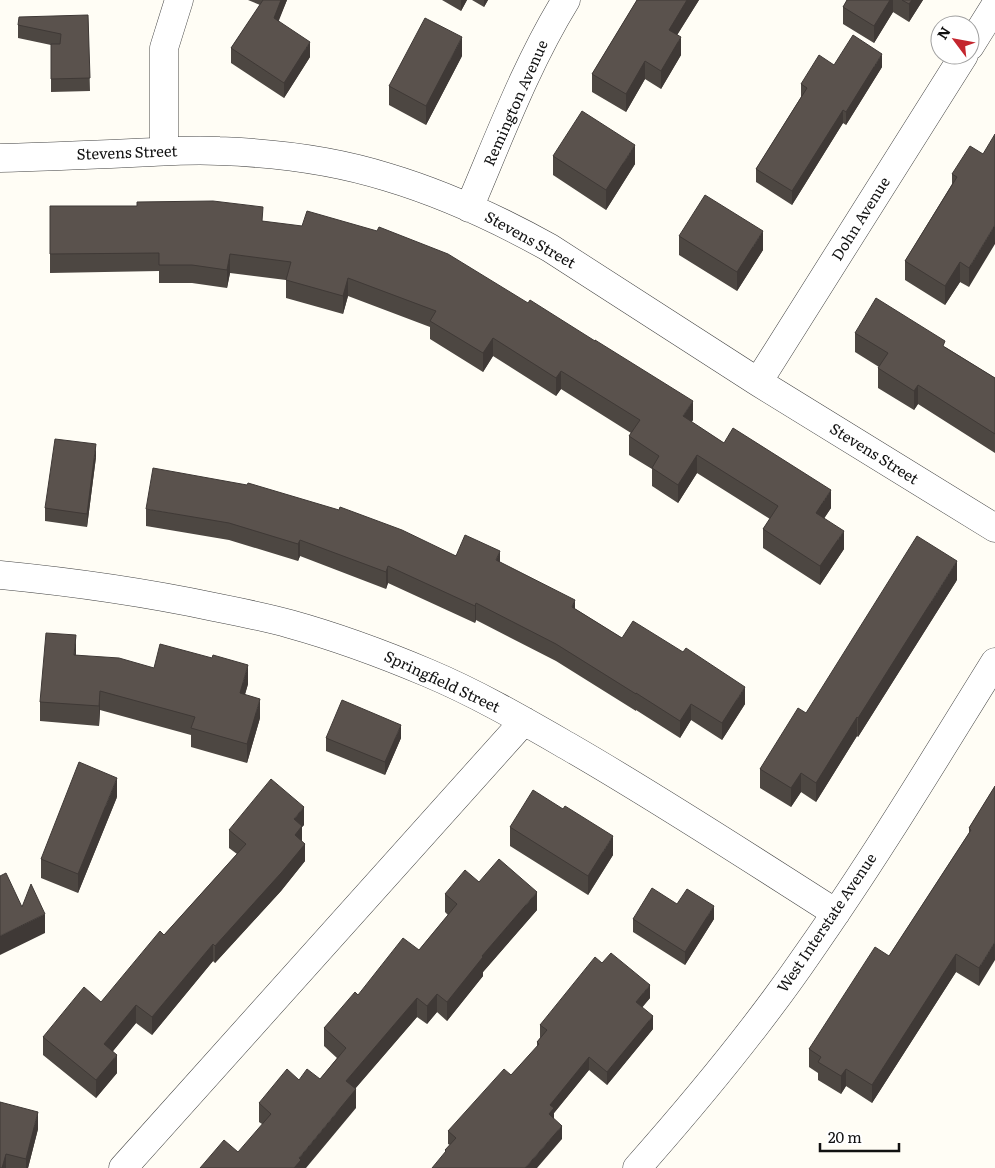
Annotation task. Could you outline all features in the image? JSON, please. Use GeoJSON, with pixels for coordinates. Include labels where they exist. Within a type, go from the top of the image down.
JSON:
{"type":"FeatureCollection","features":[{"type":"Feature","properties":{"kind":"street"},"geometry":{"type":"LineString","coordinates":[[164,152],[164,48],[180,0]]}},
{"type":"Feature","properties":{"kind":"street","name":"Remington Avenue"},"geometry":{"type":"LineString","coordinates":[[469,208],[519,89],[566,0]]}},
{"type":"Feature","properties":{"kind":"street"},"geometry":{"type":"LineString","coordinates":[[980,30],[995,6]]}},
{"type":"Feature","properties":{"kind":"street","name":"Dohn Avenue"},"geometry":{"type":"LineString","coordinates":[[758,382],[958,65]]}},
{"type":"Feature","properties":{"kind":"street","name":"Stevens Street"},"geometry":{"type":"LineString","coordinates":[[0,158],[217,150],[298,157],[326,162],[386,176],[430,191],[519,231],[550,248],[758,382],[995,528]]}},
{"type":"Feature","properties":{"kind":"street","name":"Springfield Street"},"geometry":{"type":"LineString","coordinates":[[0,575],[149,594],[233,611],[289,624],[379,653],[430,673],[524,721],[645,792],[836,913]]}},
{"type":"Feature","properties":{"kind":"street","name":"West Interstate Avenue"},"geometry":{"type":"LineString","coordinates":[[637,1168],[726,1064],[794,974],[857,883],[995,662]]}},
{"type":"Feature","properties":{"kind":"street"},"geometry":{"type":"LineString","coordinates":[[123,1168],[524,721]]}},
{"type":"Feature","properties":{"kind":"building"},"geometry":{"type":"Polygon","coordinates":[[[263,0],[281,0],[274,18],[310,42],[284,83],[231,48],[263,0]]]}},
{"type":"Feature","properties":{"kind":"building"},"geometry":{"type":"Polygon","coordinates":[[[637,0],[687,0],[669,30],[681,37],[661,71],[645,61],[626,94],[592,74],[637,0]]]}},
{"type":"Feature","properties":{"kind":"building"},"geometry":{"type":"Polygon","coordinates":[[[847,0],[890,0],[874,26],[843,7],[847,0]]]}},
{"type":"Feature","properties":{"kind":"building"},"geometry":{"type":"Polygon","coordinates":[[[902,0],[912,0],[909,4],[902,0]]]}},
{"type":"Feature","properties":{"kind":"building"},"geometry":{"type":"Polygon","coordinates":[[[88,15],[90,78],[51,79],[51,44],[60,44],[61,34],[18,25],[19,17],[88,15]]]}},
{"type":"Feature","properties":{"kind":"building"},"geometry":{"type":"Polygon","coordinates":[[[425,18],[462,37],[426,106],[389,86],[425,18]]]}},
{"type":"Feature","properties":{"kind":"building"},"geometry":{"type":"Polygon","coordinates":[[[853,35],[882,54],[846,112],[843,110],[792,191],[756,169],[807,88],[801,84],[819,55],[834,65],[853,35]]]}},
{"type":"Feature","properties":{"kind":"building"},"geometry":{"type":"Polygon","coordinates":[[[582,111],[635,145],[606,190],[553,156],[582,111]]]}},
{"type":"Feature","properties":{"kind":"building"},"geometry":{"type":"Polygon","coordinates":[[[995,134],[995,225],[969,268],[960,262],[945,286],[905,261],[957,177],[952,174],[970,146],[983,154],[995,134]]]}},
{"type":"Feature","properties":{"kind":"building"},"geometry":{"type":"Polygon","coordinates":[[[705,195],[763,231],[737,272],[679,236],[705,195]]]}},
{"type":"Feature","properties":{"kind":"building"},"geometry":{"type":"Polygon","coordinates":[[[213,201],[263,207],[262,221],[302,226],[307,211],[377,231],[379,227],[448,254],[528,303],[530,300],[693,401],[683,416],[724,443],[733,428],[831,490],[816,513],[844,531],[820,566],[763,529],[778,506],[697,455],[678,485],[652,468],[659,456],[629,436],[640,420],[561,371],[556,378],[493,338],[483,353],[430,321],[436,311],[348,278],[343,296],[286,280],[291,262],[230,254],[227,270],[192,265],[159,265],[159,253],[50,254],[50,206],[137,206],[137,202],[213,201]]]}},
{"type":"Feature","properties":{"kind":"building"},"geometry":{"type":"Polygon","coordinates":[[[876,298],[945,341],[943,346],[995,378],[995,434],[918,385],[914,391],[878,368],[888,353],[855,333],[876,298]]]}},
{"type":"Feature","properties":{"kind":"building"},"geometry":{"type":"Polygon","coordinates":[[[55,439],[96,444],[87,514],[45,508],[55,439]]]}},
{"type":"Feature","properties":{"kind":"building"},"geometry":{"type":"Polygon","coordinates":[[[153,468],[247,485],[248,483],[339,510],[340,507],[402,530],[456,556],[465,535],[500,551],[496,560],[575,600],[572,607],[622,638],[633,621],[683,652],[686,648],[745,687],[722,723],[691,704],[680,721],[556,644],[476,603],[475,606],[388,566],[386,572],[300,540],[298,544],[229,523],[146,509],[153,468]]]}},
{"type":"Feature","properties":{"kind":"building"},"geometry":{"type":"Polygon","coordinates":[[[917,536],[957,561],[816,783],[801,773],[791,788],[760,769],[798,708],[806,713],[917,536]]]}},
{"type":"Feature","properties":{"kind":"building"},"geometry":{"type":"Polygon","coordinates":[[[46,633],[76,635],[74,655],[119,658],[154,668],[160,644],[212,658],[213,655],[248,665],[240,693],[260,699],[247,744],[191,728],[195,717],[100,691],[99,706],[40,702],[46,633]]]}},
{"type":"Feature","properties":{"kind":"building"},"geometry":{"type":"Polygon","coordinates":[[[342,700],[401,725],[385,762],[326,738],[342,700]]]}},
{"type":"Feature","properties":{"kind":"building"},"geometry":{"type":"Polygon","coordinates":[[[79,762],[117,778],[78,874],[41,859],[79,762]]]}},
{"type":"Feature","properties":{"kind":"building"},"geometry":{"type":"Polygon","coordinates":[[[271,779],[304,807],[294,819],[302,826],[295,835],[305,844],[215,946],[213,944],[152,1017],[136,1005],[104,1044],[117,1055],[96,1080],[43,1037],[84,987],[101,1002],[160,931],[164,935],[246,844],[229,830],[271,779]]]}},
{"type":"Feature","properties":{"kind":"building"},"geometry":{"type":"Polygon","coordinates":[[[995,786],[995,942],[979,968],[956,954],[872,1085],[846,1069],[841,1076],[818,1062],[821,1057],[809,1049],[875,947],[889,956],[971,830],[969,828],[995,786]]]}},
{"type":"Feature","properties":{"kind":"building"},"geometry":{"type":"Polygon","coordinates":[[[533,790],[563,809],[565,806],[613,836],[588,876],[510,827],[533,790]]]}},
{"type":"Feature","properties":{"kind":"building"},"geometry":{"type":"Polygon","coordinates":[[[499,859],[537,892],[482,956],[447,1002],[437,994],[427,1006],[417,998],[346,1081],[356,1089],[299,1158],[301,1160],[294,1168],[200,1168],[224,1140],[238,1152],[271,1114],[259,1103],[287,1069],[299,1080],[307,1069],[320,1079],[346,1048],[324,1028],[355,992],[358,995],[403,938],[419,950],[457,904],[445,894],[465,870],[479,882],[499,859]]]}},
{"type":"Feature","properties":{"kind":"building"},"geometry":{"type":"Polygon","coordinates":[[[6,873],[22,907],[31,884],[45,914],[0,936],[0,876],[6,873]]]}},
{"type":"Feature","properties":{"kind":"building"},"geometry":{"type":"Polygon","coordinates":[[[652,888],[677,904],[687,889],[714,906],[685,952],[633,919],[652,888]]]}},
{"type":"Feature","properties":{"kind":"building"},"geometry":{"type":"Polygon","coordinates":[[[611,953],[650,985],[636,1002],[653,1016],[607,1072],[589,1057],[550,1105],[554,1108],[549,1114],[562,1126],[525,1168],[432,1168],[456,1138],[448,1131],[504,1069],[511,1075],[539,1044],[537,1042],[547,1030],[540,1025],[595,957],[602,963],[611,953]]]}},
{"type":"Feature","properties":{"kind":"building"},"geometry":{"type":"Polygon","coordinates":[[[0,1102],[38,1112],[26,1159],[6,1154],[2,1168],[0,1168],[0,1102]]]}}]}
